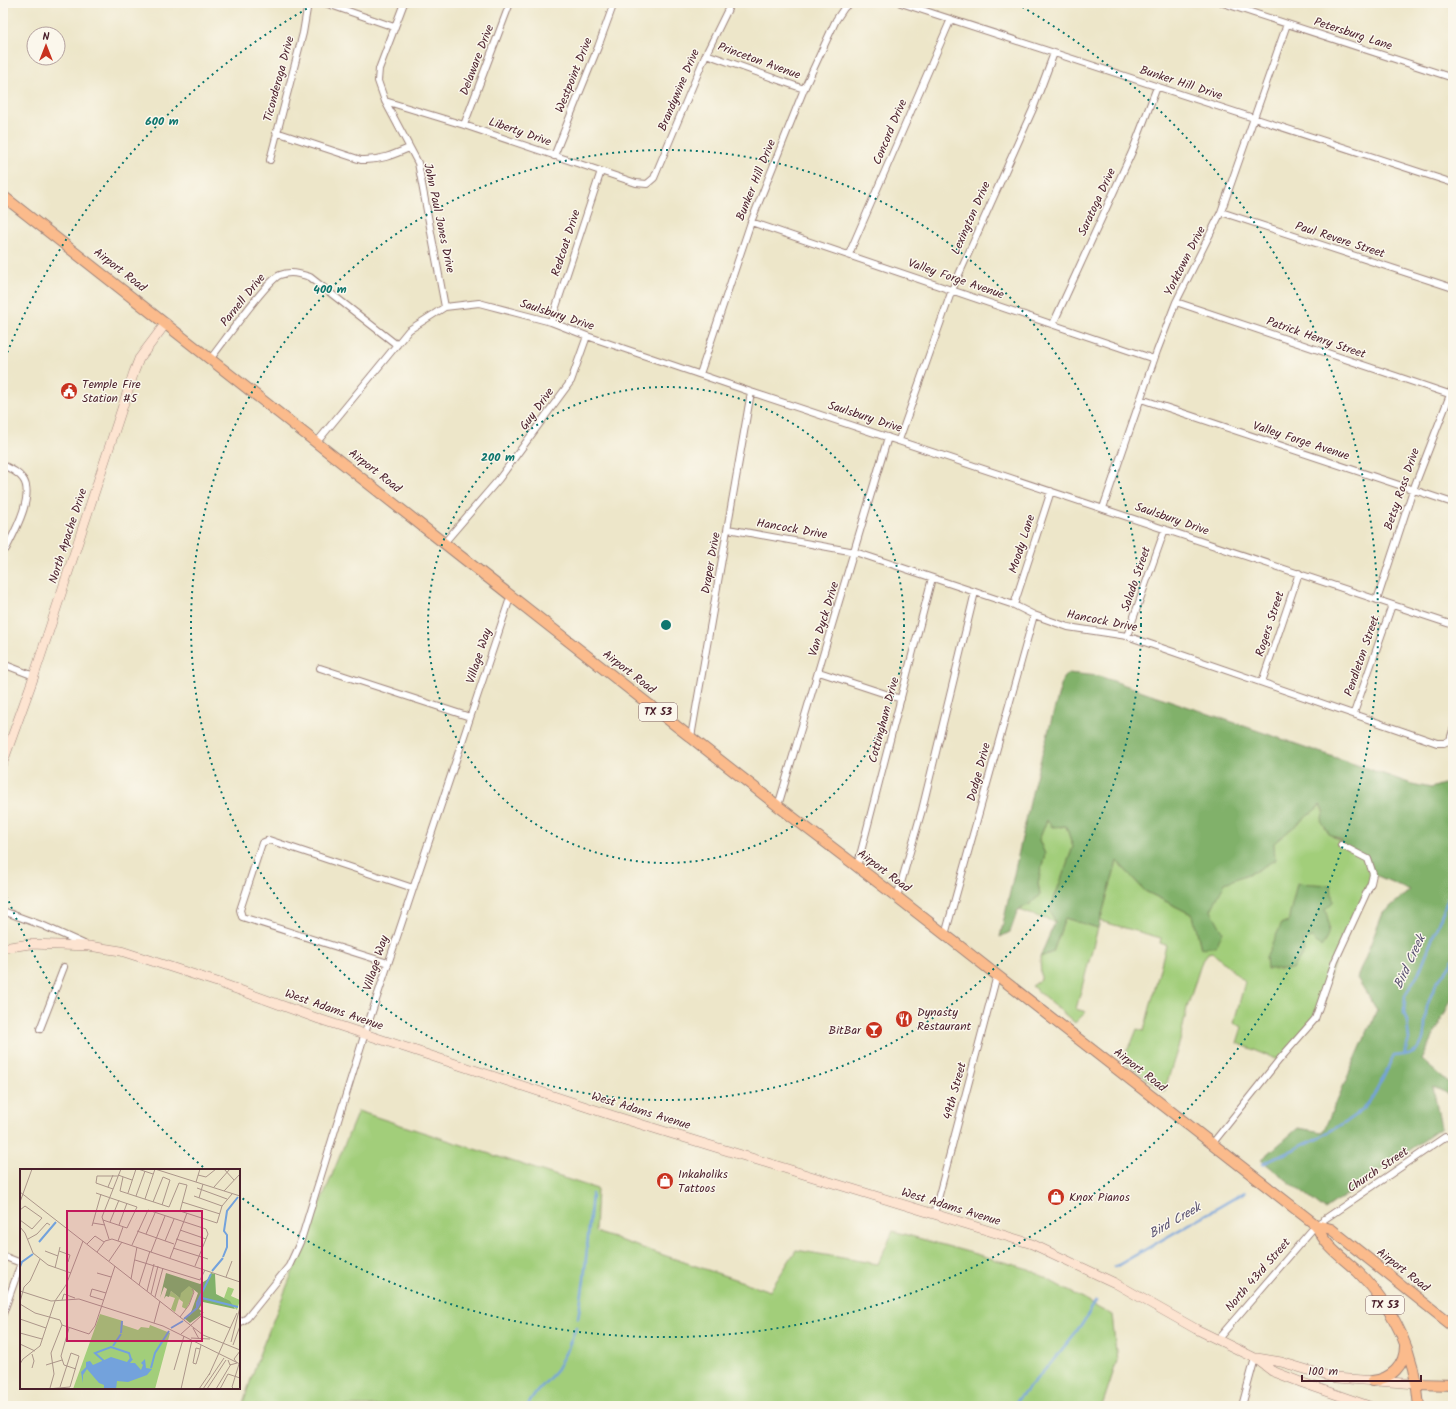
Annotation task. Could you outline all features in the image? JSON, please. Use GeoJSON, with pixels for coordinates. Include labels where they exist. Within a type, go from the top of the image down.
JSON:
{"type":"FeatureCollection","features":[{"type":"Feature","properties":{"kind":"main road","name":"Airport Road"},"geometry":{"type":"LineString","coordinates":[[3,196],[211,358],[778,806],[897,897],[1316,1225],[1331,1229],[1453,1326]]}},
{"type":"Feature","properties":{"kind":"main road","name":"North Apache Drive"},"geometry":{"type":"LineString","coordinates":[[3,762],[34,676],[134,372],[139,359],[166,323]]}},
{"type":"Feature","properties":{"kind":"main road","name":"West Adams Avenue"},"geometry":{"type":"LineString","coordinates":[[3,948],[30,944],[89,946],[121,951],[220,983],[319,1019],[608,1114],[1032,1244],[1096,1273],[1217,1340],[1255,1358],[1272,1370],[1288,1378],[1349,1402],[1369,1406]]}},
{"type":"Feature","properties":{"kind":"main road","name":"Airport Road"},"geometry":{"type":"LineString","coordinates":[[1316,1225],[1322,1239],[1373,1288],[1392,1316],[1405,1342],[1414,1368],[1419,1406]]}},
{"type":"Feature","properties":{"kind":"main road"},"geometry":{"type":"LineString","coordinates":[[1372,1381],[1389,1376],[1398,1368],[1404,1358],[1405,1342]]}},
{"type":"Feature","properties":{"kind":"main road","name":"West Adams Avenue"},"geometry":{"type":"LineString","coordinates":[[1255,1358],[1281,1362],[1335,1378],[1417,1384]]}},
{"type":"Feature","properties":{"kind":"main road"},"geometry":{"type":"LineString","coordinates":[[1417,1384],[1453,1385]]}},
{"type":"Feature","properties":{"kind":"street","name":"Ticonderoga Drive"},"geometry":{"type":"LineString","coordinates":[[270,160],[276,132],[303,33],[308,3]]}},
{"type":"Feature","properties":{"kind":"street"},"geometry":{"type":"LineString","coordinates":[[325,3],[394,27]]}},
{"type":"Feature","properties":{"kind":"street","name":"John Paul Jones Drive"},"geometry":{"type":"LineString","coordinates":[[404,3],[379,69],[378,81],[385,101],[418,163],[446,307]]}},
{"type":"Feature","properties":{"kind":"street","name":"Delaware Drive"},"geometry":{"type":"LineString","coordinates":[[464,125],[510,3]]}},
{"type":"Feature","properties":{"kind":"street","name":"Westpoint Drive"},"geometry":{"type":"LineString","coordinates":[[554,156],[614,3]]}},
{"type":"Feature","properties":{"kind":"street","name":"Brandywine Drive"},"geometry":{"type":"LineString","coordinates":[[647,184],[654,178],[706,54],[730,3]]}},
{"type":"Feature","properties":{"kind":"street","name":"Bunker Hill Drive"},"geometry":{"type":"LineString","coordinates":[[700,374],[750,222],[804,89],[836,20],[844,8],[850,3]]}},
{"type":"Feature","properties":{"kind":"street","name":"Bunker Hill Drive"},"geometry":{"type":"LineString","coordinates":[[901,3],[951,18],[1453,184]]}},
{"type":"Feature","properties":{"kind":"street","name":"Petersburg Lane"},"geometry":{"type":"LineString","coordinates":[[1223,3],[1453,78]]}},
{"type":"Feature","properties":{"kind":"street","name":"Concord Drive"},"geometry":{"type":"LineString","coordinates":[[849,254],[951,18]]}},
{"type":"Feature","properties":{"kind":"street","name":"Yorktown Drive"},"geometry":{"type":"LineString","coordinates":[[1103,508],[1154,359],[1176,302],[1221,212],[1287,24]]}},
{"type":"Feature","properties":{"kind":"street","name":"Lexington Drive"},"geometry":{"type":"LineString","coordinates":[[899,440],[952,290],[1033,109],[1054,53]]}},
{"type":"Feature","properties":{"kind":"street","name":"Princeton Avenue"},"geometry":{"type":"LineString","coordinates":[[706,54],[804,89]]}},
{"type":"Feature","properties":{"kind":"street","name":"Saratoga Drive"},"geometry":{"type":"LineString","coordinates":[[1053,324],[1132,152],[1157,87]]}},
{"type":"Feature","properties":{"kind":"street","name":"Liberty Drive"},"geometry":{"type":"LineString","coordinates":[[385,101],[464,125],[636,183],[647,184]]}},
{"type":"Feature","properties":{"kind":"street"},"geometry":{"type":"LineString","coordinates":[[276,132],[361,160],[373,161],[388,158],[409,148]]}},
{"type":"Feature","properties":{"kind":"street","name":"Redcoat Drive"},"geometry":{"type":"LineString","coordinates":[[551,322],[601,171]]}},
{"type":"Feature","properties":{"kind":"street","name":"Paul Revere Street"},"geometry":{"type":"LineString","coordinates":[[1221,212],[1453,288]]}},
{"type":"Feature","properties":{"kind":"street","name":"Valley Forge Avenue"},"geometry":{"type":"LineString","coordinates":[[750,222],[849,254],[1154,359]]}},
{"type":"Feature","properties":{"kind":"street","name":"Parnell Drive"},"geometry":{"type":"LineString","coordinates":[[211,358],[266,285],[279,275],[295,272],[310,277],[397,345]]}},
{"type":"Feature","properties":{"kind":"street","name":"Patrick Henry Street"},"geometry":{"type":"LineString","coordinates":[[1176,302],[1449,394]]}},
{"type":"Feature","properties":{"kind":"street","name":"Saulsbury Drive"},"geometry":{"type":"LineString","coordinates":[[317,442],[409,330],[446,307],[479,303],[551,322],[587,336],[750,392],[1299,573],[1453,626]]}},
{"type":"Feature","properties":{"kind":"street","name":"Guy Drive"},"geometry":{"type":"LineString","coordinates":[[444,543],[499,479],[571,381],[587,336]]}},
{"type":"Feature","properties":{"kind":"street","name":"Betsy Ross Drive"},"geometry":{"type":"LineString","coordinates":[[1377,600],[1413,490],[1453,387]]}},
{"type":"Feature","properties":{"kind":"street","name":"Draper Drive"},"geometry":{"type":"LineString","coordinates":[[691,737],[728,529],[750,392]]}},
{"type":"Feature","properties":{"kind":"street","name":"Valley Forge Avenue"},"geometry":{"type":"LineString","coordinates":[[1141,399],[1453,503]]}},
{"type":"Feature","properties":{"kind":"street","name":"Van Dyck Drive"},"geometry":{"type":"LineString","coordinates":[[778,806],[855,552],[888,437]]}},
{"type":"Feature","properties":{"kind":"street"},"geometry":{"type":"LineString","coordinates":[[3,465],[17,472],[24,480],[27,490],[17,529],[6,548]]}},
{"type":"Feature","properties":{"kind":"street","name":"Moody Lane"},"geometry":{"type":"LineString","coordinates":[[1014,605],[1051,491]]}},
{"type":"Feature","properties":{"kind":"street","name":"Hancock Drive"},"geometry":{"type":"LineString","coordinates":[[728,529],[855,552],[1014,605],[1034,615],[1068,627],[1127,636],[1437,743],[1444,743],[1450,740],[1453,730]]}},
{"type":"Feature","properties":{"kind":"street","name":"Salado Street"},"geometry":{"type":"LineString","coordinates":[[1127,636],[1165,529]]}},
{"type":"Feature","properties":{"kind":"street","name":"Rogers Street"},"geometry":{"type":"LineString","coordinates":[[1262,682],[1299,573]]}},
{"type":"Feature","properties":{"kind":"street","name":"Cottingham Drive"},"geometry":{"type":"LineString","coordinates":[[857,867],[932,578]]}},
{"type":"Feature","properties":{"kind":"street"},"geometry":{"type":"LineString","coordinates":[[897,897],[922,810],[975,592]]}},
{"type":"Feature","properties":{"kind":"street","name":"Village Way"},"geometry":{"type":"LineString","coordinates":[[240,1322],[247,1318],[289,1266],[301,1240],[365,1033],[511,595]]}},
{"type":"Feature","properties":{"kind":"street","name":"Pendleton Street"},"geometry":{"type":"LineString","coordinates":[[1354,714],[1392,605]]}},
{"type":"Feature","properties":{"kind":"street","name":"Dodge Drive"},"geometry":{"type":"LineString","coordinates":[[945,935],[1034,615]]}},
{"type":"Feature","properties":{"kind":"street"},"geometry":{"type":"LineString","coordinates":[[3,664],[34,676]]}},
{"type":"Feature","properties":{"kind":"street"},"geometry":{"type":"LineString","coordinates":[[320,668],[470,717]]}},
{"type":"Feature","properties":{"kind":"street"},"geometry":{"type":"LineString","coordinates":[[819,672],[900,699]]}},
{"type":"Feature","properties":{"kind":"street"},"geometry":{"type":"LineString","coordinates":[[388,963],[242,917],[240,910],[262,843],[269,840],[413,888]]}},
{"type":"Feature","properties":{"kind":"street"},"geometry":{"type":"LineString","coordinates":[[1212,1144],[1279,1060],[1315,1019],[1336,961],[1371,883],[1373,874],[1368,859],[1341,845]]}},
{"type":"Feature","properties":{"kind":"street"},"geometry":{"type":"LineString","coordinates":[[3,911],[44,926],[89,946]]}},
{"type":"Feature","properties":{"kind":"street"},"geometry":{"type":"LineString","coordinates":[[40,1029],[64,967]]}},
{"type":"Feature","properties":{"kind":"street","name":"49th Street"},"geometry":{"type":"LineString","coordinates":[[934,1214],[997,975]]}},
{"type":"Feature","properties":{"kind":"street","name":"Church Street"},"geometry":{"type":"LineString","coordinates":[[1316,1225],[1445,1137],[1453,1138]]}},
{"type":"Feature","properties":{"kind":"street","name":"North 43rd Street"},"geometry":{"type":"LineString","coordinates":[[1217,1340],[1316,1225]]}},
{"type":"Feature","properties":{"kind":"street"},"geometry":{"type":"LineString","coordinates":[[3,1256],[20,1263]]}},
{"type":"Feature","properties":{"kind":"street"},"geometry":{"type":"LineString","coordinates":[[3,1314],[20,1266]]}},
{"type":"Feature","properties":{"kind":"street"},"geometry":{"type":"LineString","coordinates":[[1242,1406],[1255,1358]]}},
{"type":"Feature","properties":{"kind":"green space"},"geometry":{"type":"Polygon","coordinates":[[[1068,673],[1099,676],[1412,784],[1431,788],[1453,781],[1453,996],[1422,1060],[1453,1087],[1453,1096],[1433,1087],[1441,1128],[1325,1210],[1261,1160],[1298,1128],[1323,1132],[1377,1010],[1357,978],[1383,913],[1410,890],[1373,874],[1368,859],[1341,845],[1341,840],[1329,834],[1321,821],[1324,812],[1321,805],[1274,843],[1275,860],[1256,871],[1225,883],[1211,910],[1223,932],[1216,946],[1201,948],[1193,915],[1145,891],[1117,861],[1098,928],[1065,918],[1053,952],[1040,957],[1055,922],[1050,910],[1073,847],[1066,826],[1052,827],[1047,820],[1039,840],[1045,854],[1038,883],[1040,894],[1032,903],[1018,910],[1010,932],[1000,937],[1034,784],[1063,678],[1068,673]]]}},
{"type":"Feature","properties":{"kind":"green space"},"geometry":{"type":"Polygon","coordinates":[[[1321,805],[1329,834],[1368,859],[1373,874],[1335,961],[1315,1019],[1279,1060],[1237,1043],[1242,1027],[1234,1022],[1245,982],[1212,952],[1208,953],[1202,961],[1187,1008],[1180,1041],[1164,1092],[1121,1059],[1131,1044],[1137,1029],[1144,1031],[1166,945],[1160,943],[1161,938],[1100,921],[1117,861],[1145,891],[1193,915],[1201,948],[1216,946],[1174,889],[1321,805]]]}},
{"type":"Feature","properties":{"kind":"green space"},"geometry":{"type":"Polygon","coordinates":[[[1047,819],[1060,827],[1066,826],[1073,847],[1050,910],[1055,922],[1018,910],[1032,903],[1040,894],[1038,883],[1045,854],[1039,840],[1047,819]]]}},
{"type":"Feature","properties":{"kind":"green space"},"geometry":{"type":"Polygon","coordinates":[[[1297,883],[1331,885],[1333,902],[1325,909],[1329,924],[1327,938],[1321,947],[1312,938],[1302,941],[1304,952],[1292,969],[1267,969],[1266,957],[1282,923],[1288,922],[1297,883]]]}},
{"type":"Feature","properties":{"kind":"green space"},"geometry":{"type":"Polygon","coordinates":[[[1065,918],[1098,928],[1076,1009],[1086,1012],[1075,1023],[1032,986],[1041,980],[1040,957],[1053,952],[1065,918]]]}},
{"type":"Feature","properties":{"kind":"green space"},"geometry":{"type":"Polygon","coordinates":[[[358,1111],[597,1189],[595,1232],[770,1291],[796,1250],[878,1264],[893,1231],[1029,1269],[1112,1315],[1117,1361],[1102,1406],[242,1406],[259,1355],[358,1111]]]}},
{"type":"Feature","properties":{"kind":"waterway","name":"Bird Creek"},"geometry":{"type":"LineString","coordinates":[[1263,1164],[1336,1128],[1361,1110],[1369,1102],[1376,1091],[1394,1056],[1404,1055],[1409,1040],[1407,1021],[1404,1013],[1405,996],[1420,970],[1453,886]]}},
{"type":"Feature","properties":{"kind":"waterway"},"geometry":{"type":"LineString","coordinates":[[1404,1055],[1413,1052],[1419,1047],[1423,1040],[1429,1001],[1436,984],[1453,959]]}},
{"type":"Feature","properties":{"kind":"waterway","name":"Bird Creek"},"geometry":{"type":"LineString","coordinates":[[1115,1267],[1245,1192]]}},
{"type":"Feature","properties":{"kind":"waterway"},"geometry":{"type":"LineString","coordinates":[[578,1318],[584,1280],[592,1194]]}},
{"type":"Feature","properties":{"kind":"waterway","name":"Bird Creek"},"geometry":{"type":"LineString","coordinates":[[1012,1406],[1051,1363],[1081,1326],[1096,1301]]}},
{"type":"Feature","properties":{"kind":"waterway"},"geometry":{"type":"LineString","coordinates":[[528,1406],[533,1396],[555,1372],[568,1348],[576,1327]]}},
{"type":"Feature","properties":{"kind":"place","name":"Temple Fire Station #5"},"geometry":{"type":"Point","coordinates":[69,391]}},
{"type":"Feature","properties":{"kind":"place","name":"Dynasty Restaurant"},"geometry":{"type":"Point","coordinates":[904,1019]}},
{"type":"Feature","properties":{"kind":"place","name":"BitBar"},"geometry":{"type":"Point","coordinates":[874,1030]}},
{"type":"Feature","properties":{"kind":"place","name":"Inkaholiks Tattoos"},"geometry":{"type":"Point","coordinates":[665,1181]}},
{"type":"Feature","properties":{"kind":"place","name":"Knox Pianos"},"geometry":{"type":"Point","coordinates":[1056,1197]}}]}
